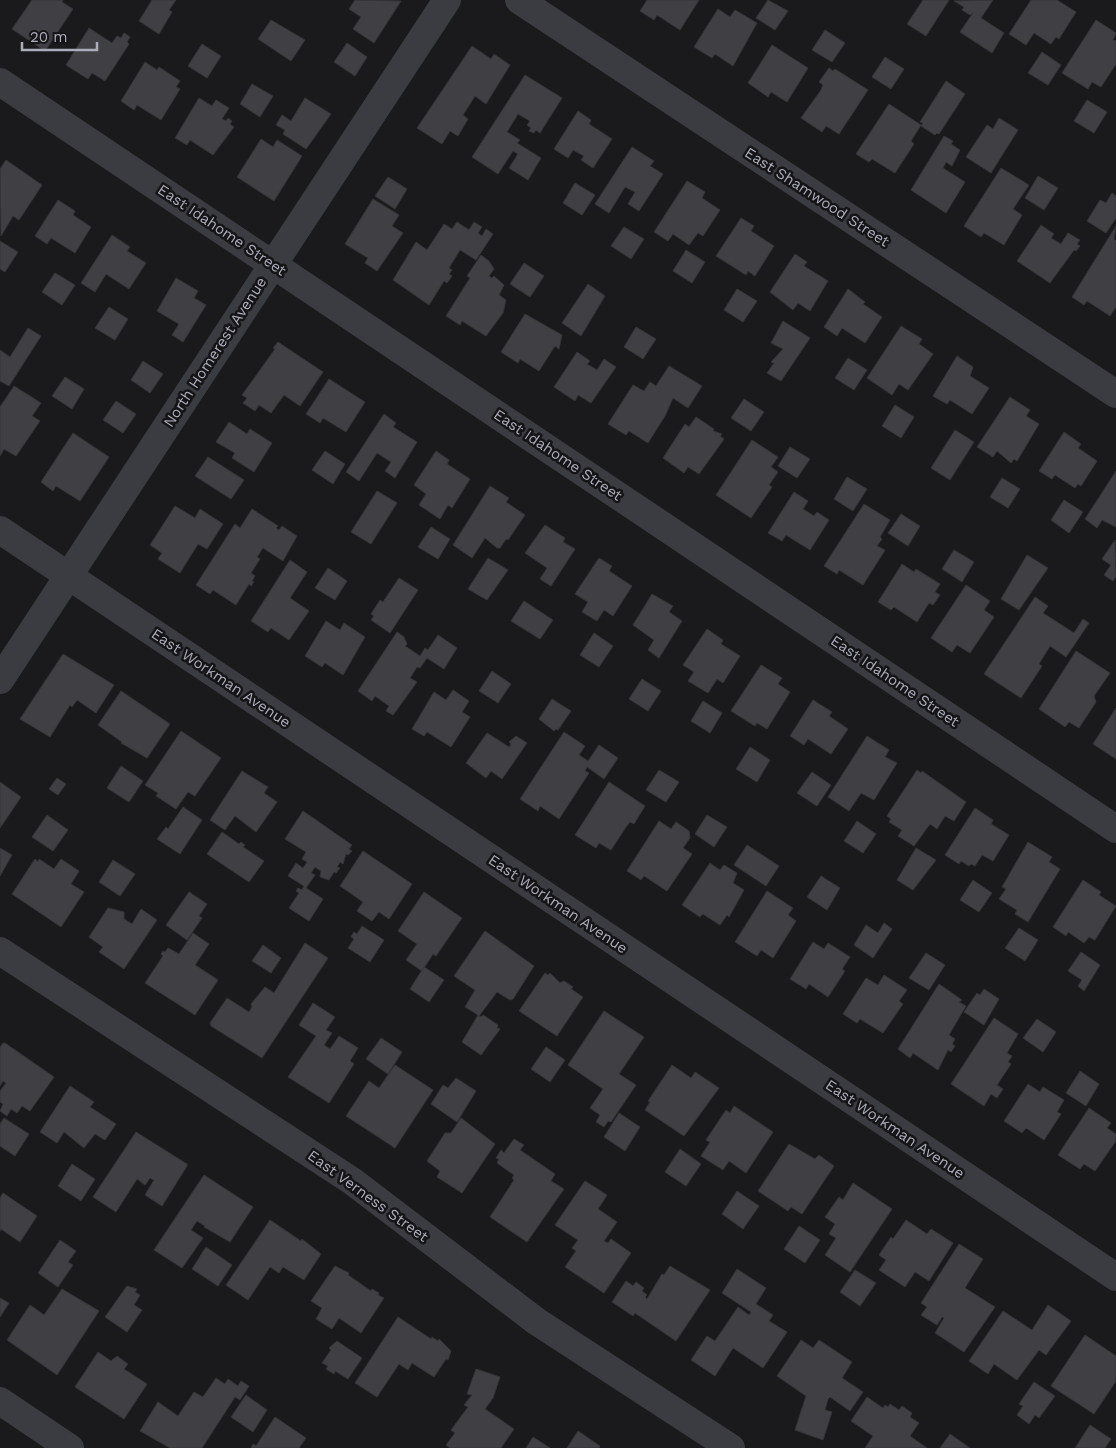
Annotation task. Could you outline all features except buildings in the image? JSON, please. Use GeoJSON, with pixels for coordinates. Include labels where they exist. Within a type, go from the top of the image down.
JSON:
{"type":"FeatureCollection","features":[{"type":"Feature","properties":{"kind":"street","name":"North Homerest Avenue"},"geometry":{"type":"LineString","coordinates":[[0,680],[447,0]]}},
{"type":"Feature","properties":{"kind":"street","name":"East Shamwood Street"},"geometry":{"type":"LineString","coordinates":[[519,0],[1116,394]]}},
{"type":"Feature","properties":{"kind":"street","name":"East Idahome Street"},"geometry":{"type":"LineString","coordinates":[[0,82],[1116,829]]}},
{"type":"Feature","properties":{"kind":"street","name":"East Workman Avenue"},"geometry":{"type":"LineString","coordinates":[[0,530],[1116,1277]]}},
{"type":"Feature","properties":{"kind":"street","name":"East Verness Street"},"geometry":{"type":"LineString","coordinates":[[0,951],[352,1181],[536,1320],[731,1448]]}},
{"type":"Feature","properties":{"kind":"street"},"geometry":{"type":"LineString","coordinates":[[0,1402],[70,1448]]}}]}
